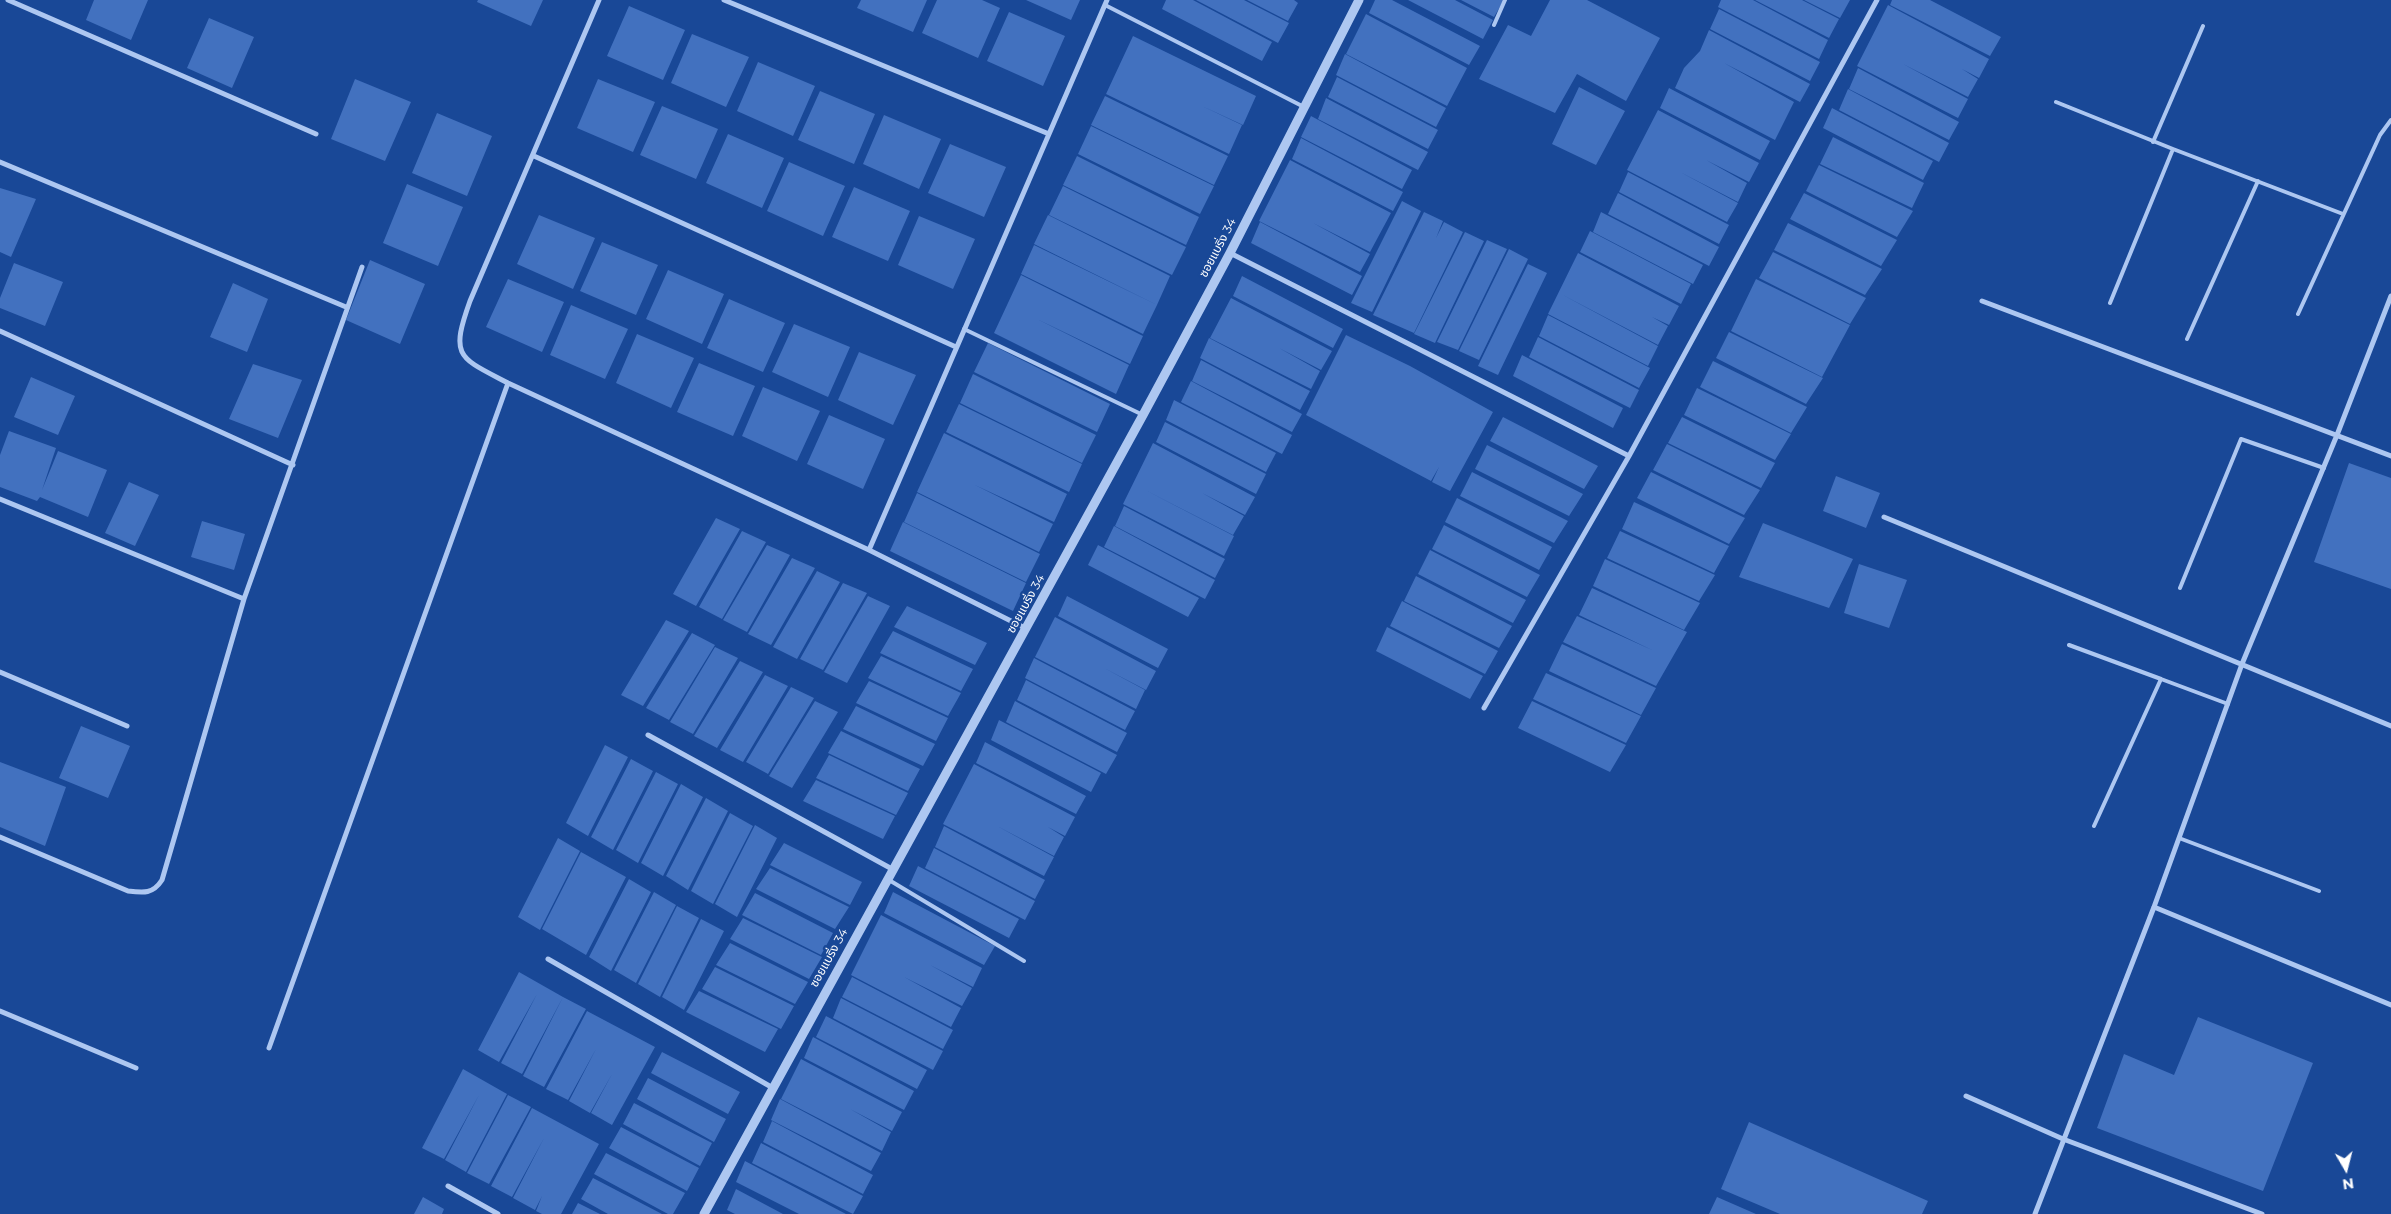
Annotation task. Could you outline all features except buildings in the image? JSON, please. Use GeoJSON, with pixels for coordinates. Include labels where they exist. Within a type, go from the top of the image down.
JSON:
{"type":"FeatureCollection","features":[{"type":"Feature","properties":{"kind":"street"},"geometry":{"type":"LineString","coordinates":[[8,0],[316,134]]}},
{"type":"Feature","properties":{"kind":"street"},"geometry":{"type":"LineString","coordinates":[[599,0],[534,156],[470,301],[460,328],[459,342],[461,353],[471,363],[508,383],[869,550],[1027,629]]}},
{"type":"Feature","properties":{"kind":"street"},"geometry":{"type":"LineString","coordinates":[[724,0],[1050,134]]}},
{"type":"Feature","properties":{"kind":"street","name":"ซอยแบริ่ง 34"},"geometry":{"type":"LineString","coordinates":[[704,1214],[1143,415],[1230,253],[1359,0]]}},
{"type":"Feature","properties":{"kind":"street"},"geometry":{"type":"LineString","coordinates":[[1484,708],[1629,456],[1877,0]]}},
{"type":"Feature","properties":{"kind":"street"},"geometry":{"type":"LineString","coordinates":[[869,550],[1106,3]]}},
{"type":"Feature","properties":{"kind":"street"},"geometry":{"type":"LineString","coordinates":[[534,156],[956,346]]}},
{"type":"Feature","properties":{"kind":"street"},"geometry":{"type":"LineString","coordinates":[[0,162],[346,307]]}},
{"type":"Feature","properties":{"kind":"street"},"geometry":{"type":"LineString","coordinates":[[1230,253],[1629,456]]}},
{"type":"Feature","properties":{"kind":"street"},"geometry":{"type":"LineString","coordinates":[[0,837],[128,891],[145,894],[157,888],[162,880],[244,599],[293,465],[346,307],[362,267]]}},
{"type":"Feature","properties":{"kind":"street"},"geometry":{"type":"LineString","coordinates":[[2035,1214],[2154,907],[2242,664],[2324,468],[2390,299]]}},
{"type":"Feature","properties":{"kind":"street"},"geometry":{"type":"LineString","coordinates":[[1982,301],[2391,456]]}},
{"type":"Feature","properties":{"kind":"street"},"geometry":{"type":"LineString","coordinates":[[0,331],[293,465]]}},
{"type":"Feature","properties":{"kind":"street"},"geometry":{"type":"LineString","coordinates":[[269,1048],[508,383]]}},
{"type":"Feature","properties":{"kind":"street"},"geometry":{"type":"LineString","coordinates":[[0,499],[244,599]]}},
{"type":"Feature","properties":{"kind":"street"},"geometry":{"type":"LineString","coordinates":[[1884,517],[2391,726]]}},
{"type":"Feature","properties":{"kind":"street"},"geometry":{"type":"LineString","coordinates":[[0,672],[127,726]]}},
{"type":"Feature","properties":{"kind":"street"},"geometry":{"type":"LineString","coordinates":[[648,736],[892,869]]}},
{"type":"Feature","properties":{"kind":"street"},"geometry":{"type":"LineString","coordinates":[[2154,907],[2391,1005]]}},
{"type":"Feature","properties":{"kind":"street"},"geometry":{"type":"LineString","coordinates":[[548,959],[773,1088]]}},
{"type":"Feature","properties":{"kind":"street"},"geometry":{"type":"LineString","coordinates":[[0,1011],[136,1068]]}},
{"type":"Feature","properties":{"kind":"street"},"geometry":{"type":"LineString","coordinates":[[1966,1096],[2063,1139],[2262,1214]]}},
{"type":"Feature","properties":{"kind":"street"},"geometry":{"type":"LineString","coordinates":[[448,1186],[498,1214]]}},
{"type":"Feature","properties":{"kind":"lane"},"geometry":{"type":"LineString","coordinates":[[1494,25],[1505,0]]}},
{"type":"Feature","properties":{"kind":"lane"},"geometry":{"type":"LineString","coordinates":[[1106,3],[1304,107]]}},
{"type":"Feature","properties":{"kind":"lane"},"geometry":{"type":"LineString","coordinates":[[2153,142],[2203,26]]}},
{"type":"Feature","properties":{"kind":"lane"},"geometry":{"type":"LineString","coordinates":[[2056,102],[2172,150],[2343,214]]}},
{"type":"Feature","properties":{"kind":"lane"},"geometry":{"type":"LineString","coordinates":[[2298,314],[2380,135],[2391,120]]}},
{"type":"Feature","properties":{"kind":"lane"},"geometry":{"type":"LineString","coordinates":[[2110,303],[2172,150]]}},
{"type":"Feature","properties":{"kind":"lane"},"geometry":{"type":"LineString","coordinates":[[2187,339],[2258,181]]}},
{"type":"Feature","properties":{"kind":"lane"},"geometry":{"type":"LineString","coordinates":[[964,329],[1143,415]]}},
{"type":"Feature","properties":{"kind":"lane"},"geometry":{"type":"LineString","coordinates":[[2180,588],[2241,439],[2324,468]]}},
{"type":"Feature","properties":{"kind":"lane"},"geometry":{"type":"LineString","coordinates":[[2069,645],[2228,704]]}},
{"type":"Feature","properties":{"kind":"lane"},"geometry":{"type":"LineString","coordinates":[[2094,826],[2161,679]]}},
{"type":"Feature","properties":{"kind":"lane"},"geometry":{"type":"LineString","coordinates":[[2179,838],[2319,891]]}},
{"type":"Feature","properties":{"kind":"lane"},"geometry":{"type":"LineString","coordinates":[[887,879],[1024,961]]}}]}
